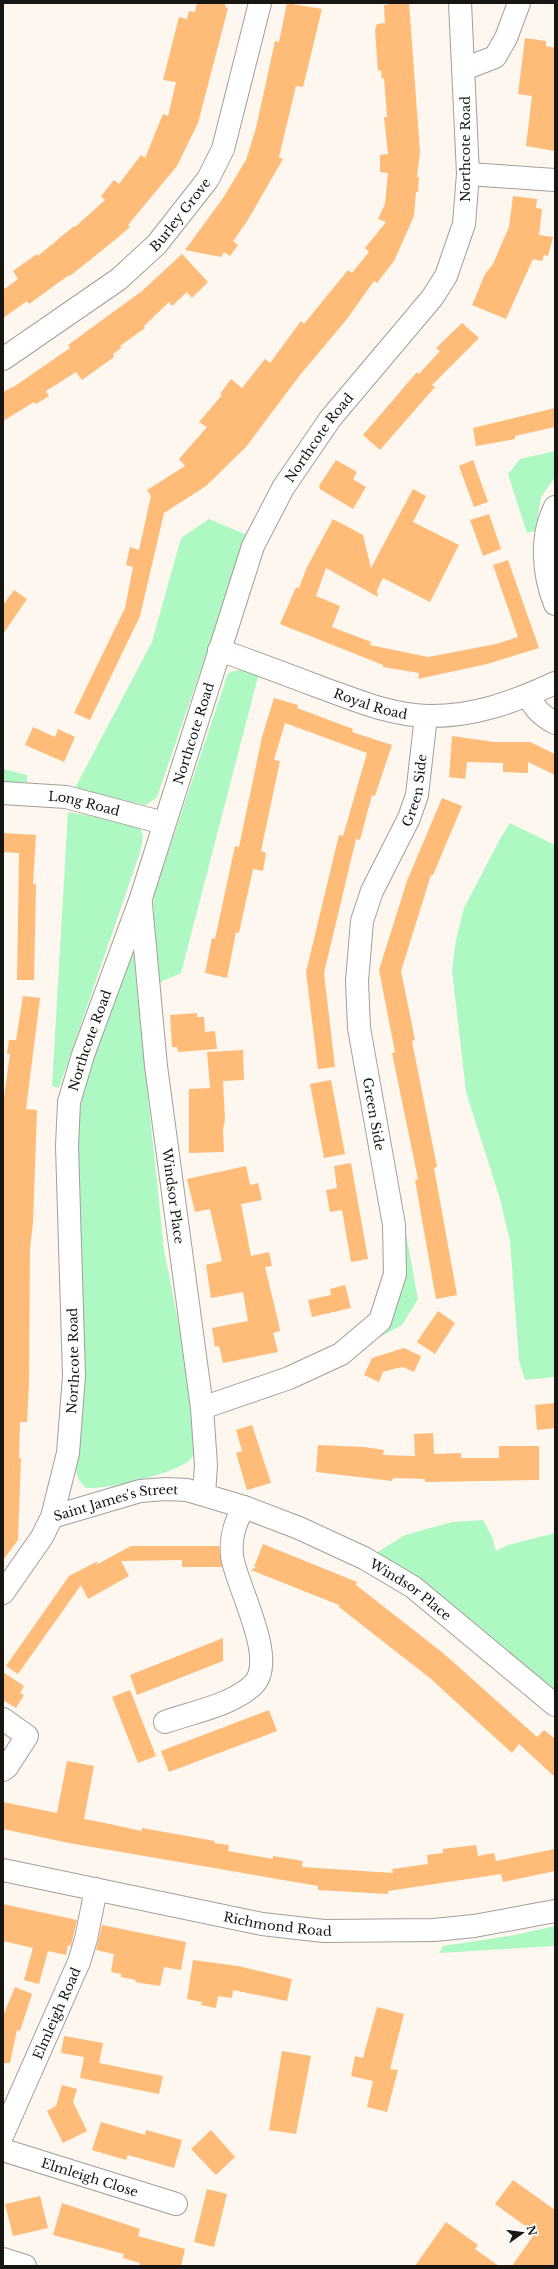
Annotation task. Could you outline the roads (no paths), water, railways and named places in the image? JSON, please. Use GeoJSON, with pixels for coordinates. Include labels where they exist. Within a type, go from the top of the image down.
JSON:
{"type":"FeatureCollection","features":[{"type":"Feature","properties":{"kind":"street","name":"Burley Grove"},"geometry":{"type":"LineString","coordinates":[[3,359],[119,279],[157,244],[208,179],[223,149],[260,3]]}},
{"type":"Feature","properties":{"kind":"street","name":"Northcote Road"},"geometry":{"type":"LineString","coordinates":[[52,1517],[68,1452],[74,1376],[67,1146],[69,1102],[83,1055],[141,898],[253,546],[283,488],[330,419],[420,314],[446,276],[464,224],[468,174],[460,3]]}},
{"type":"Feature","properties":{"kind":"street"},"geometry":{"type":"LineString","coordinates":[[464,69],[495,58],[506,38],[519,3]]}},
{"type":"Feature","properties":{"kind":"street"},"geometry":{"type":"LineString","coordinates":[[468,174],[555,180]]}},
{"type":"Feature","properties":{"kind":"street"},"geometry":{"type":"LineString","coordinates":[[555,507],[545,543],[545,563],[550,590],[555,604]]}},
{"type":"Feature","properties":{"kind":"street","name":"Royal Road"},"geometry":{"type":"LineString","coordinates":[[219,650],[360,702],[399,712],[426,716],[459,714],[491,709],[528,696],[555,683]]}},
{"type":"Feature","properties":{"kind":"street"},"geometry":{"type":"LineString","coordinates":[[528,696],[535,709],[544,718],[555,723]]}},
{"type":"Feature","properties":{"kind":"street","name":"Green Side"},"geometry":{"type":"LineString","coordinates":[[202,1408],[289,1378],[342,1354],[380,1321],[395,1274],[394,1224],[359,1028],[357,981],[362,921],[372,891],[410,818],[417,794],[426,716]]}},
{"type":"Feature","properties":{"kind":"street","name":"Long Road"},"geometry":{"type":"LineString","coordinates":[[3,793],[66,797],[164,823]]}},
{"type":"Feature","properties":{"kind":"street","name":"Windsor Place"},"geometry":{"type":"LineString","coordinates":[[141,898],[156,1066],[202,1408],[206,1465],[204,1494]]}},
{"type":"Feature","properties":{"kind":"street","name":"Saint James's Street"},"geometry":{"type":"LineString","coordinates":[[3,1593],[42,1537],[52,1517],[140,1491],[166,1488],[204,1494],[244,1507]]}},
{"type":"Feature","properties":{"kind":"street"},"geometry":{"type":"LineString","coordinates":[[165,1722],[236,1697],[253,1685],[261,1669],[261,1650],[251,1610],[235,1570],[232,1555],[235,1522],[244,1507]]}},
{"type":"Feature","properties":{"kind":"street","name":"Windsor Place"},"geometry":{"type":"LineString","coordinates":[[244,1507],[299,1528],[364,1558],[414,1587],[555,1705]]}},
{"type":"Feature","properties":{"kind":"street"},"geometry":{"type":"LineString","coordinates":[[3,1719],[27,1736],[7,1767],[3,1770]]}},
{"type":"Feature","properties":{"kind":"street","name":"Richmond Road"},"geometry":{"type":"LineString","coordinates":[[3,1870],[262,1924],[324,1931],[434,1930],[474,1926],[555,1911]]}},
{"type":"Feature","properties":{"kind":"street","name":"Elmleigh Road"},"geometry":{"type":"LineString","coordinates":[[3,2134],[79,1962],[86,1939],[96,1889]]}},
{"type":"Feature","properties":{"kind":"street","name":"Elmleigh Close"},"geometry":{"type":"LineString","coordinates":[[3,2150],[176,2204]]}},
{"type":"Feature","properties":{"kind":"street"},"geometry":{"type":"LineString","coordinates":[[3,2259],[25,2266]]}}]}
